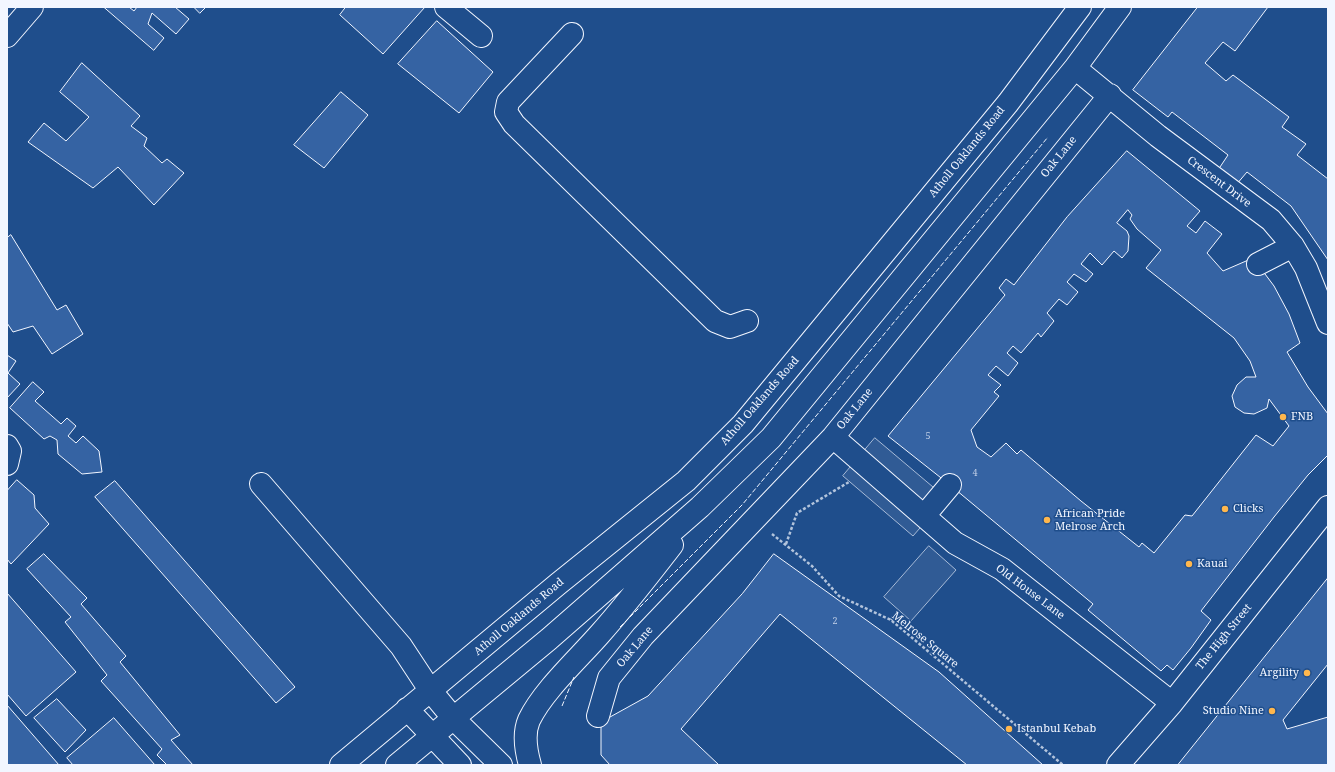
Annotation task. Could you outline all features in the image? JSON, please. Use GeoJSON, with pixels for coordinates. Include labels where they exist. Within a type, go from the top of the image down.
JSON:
{"type":"FeatureCollection","features":[{"type":"Feature","properties":{"kind":"street"},"geometry":{"type":"LineString","coordinates":[[446,7],[482,36]]}},
{"type":"Feature","properties":{"kind":"street","name":"Atholl Oaklands Road"},"geometry":{"type":"LineString","coordinates":[[341,765],[430,690],[686,481],[743,424],[1008,103],[1080,7]]}},
{"type":"Feature","properties":{"kind":"street"},"geometry":{"type":"LineString","coordinates":[[7,36],[25,10]]}},
{"type":"Feature","properties":{"kind":"street"},"geometry":{"type":"LineString","coordinates":[[397,765],[550,639],[700,507],[771,438],[1076,68],[1111,11]]}},
{"type":"Feature","properties":{"kind":"street"},"geometry":{"type":"LineString","coordinates":[[572,34],[508,102],[506,112],[514,124],[715,321],[730,327],[747,321]]}},
{"type":"Feature","properties":{"kind":"street","name":"Crescent Drive"},"geometry":{"type":"LineString","coordinates":[[1076,68],[1158,136],[1271,220],[1293,246],[1315,289],[1328,323]]}},
{"type":"Feature","properties":{"kind":"street","name":"Oak Lane"},"geometry":{"type":"LineString","coordinates":[[598,716],[609,678],[643,636],[833,437],[1110,95]]}},
{"type":"Feature","properties":{"kind":"street"},"geometry":{"type":"LineString","coordinates":[[1258,264],[1293,246]]}},
{"type":"Feature","properties":{"kind":"street","name":"Old House Lane"},"geometry":{"type":"LineString","coordinates":[[833,437],[955,543],[1002,569],[1172,703]]}},
{"type":"Feature","properties":{"kind":"street"},"geometry":{"type":"LineString","coordinates":[[7,446],[10,451],[7,464]]}},
{"type":"Feature","properties":{"kind":"street"},"geometry":{"type":"LineString","coordinates":[[261,484],[401,646],[430,690],[454,719],[501,765]]}},
{"type":"Feature","properties":{"kind":"street"},"geometry":{"type":"LineString","coordinates":[[924,516],[950,484]]}},
{"type":"Feature","properties":{"kind":"street"},"geometry":{"type":"LineString","coordinates":[[530,765],[526,752],[526,734],[529,720],[547,693],[639,587],[700,507]]}},
{"type":"Feature","properties":{"kind":"street","name":"The High Street"},"geometry":{"type":"LineString","coordinates":[[1118,765],[1172,703],[1328,507]]}},
{"type":"Feature","properties":{"kind":"street"},"geometry":{"type":"LineString","coordinates":[[407,709],[460,765]]}},
{"type":"Feature","properties":{"kind":"path"},"geometry":{"type":"LineString","coordinates":[[786,544],[798,513],[859,476],[867,465]]}},
{"type":"Feature","properties":{"kind":"path","name":"Melrose Square"},"geometry":{"type":"LineString","coordinates":[[753,521],[786,544],[812,566],[839,596],[891,620],[1063,765]]}},
{"type":"Feature","properties":{"kind":"path"},"geometry":{"type":"LineString","coordinates":[[891,620],[898,611]]}},
{"type":"Feature","properties":{"kind":"shaded area"},"geometry":{"type":"Polygon","coordinates":[[[875,438],[946,498],[913,536],[843,476],[875,438]]]}},
{"type":"Feature","properties":{"kind":"shaded area"},"geometry":{"type":"Polygon","coordinates":[[[929,546],[956,570],[911,621],[884,597],[929,546]]]}},
{"type":"Feature","properties":{"kind":"building"},"geometry":{"type":"Polygon","coordinates":[[[104,7],[129,7],[134,11],[137,7],[175,7],[189,19],[176,34],[152,13],[148,24],[164,38],[154,50],[104,7]]]}},
{"type":"Feature","properties":{"kind":"building"},"geometry":{"type":"Polygon","coordinates":[[[194,7],[206,7],[200,13],[194,7]]]}},
{"type":"Feature","properties":{"kind":"building"},"geometry":{"type":"Polygon","coordinates":[[[346,7],[425,7],[383,54],[340,15],[346,7]]]}},
{"type":"Feature","properties":{"kind":"building"},"geometry":{"type":"Polygon","coordinates":[[[1198,7],[1268,7],[1235,51],[1223,42],[1205,63],[1226,81],[1233,75],[1289,117],[1282,127],[1306,144],[1297,155],[1328,179],[1328,260],[1291,206],[1247,172],[1236,185],[1218,170],[1228,155],[1172,112],[1168,117],[1133,90],[1198,7]]]}},
{"type":"Feature","properties":{"kind":"building"},"geometry":{"type":"Polygon","coordinates":[[[437,21],[493,72],[459,113],[398,64],[437,21]]]}},
{"type":"Feature","properties":{"kind":"building"},"geometry":{"type":"Polygon","coordinates":[[[82,63],[140,116],[131,126],[147,138],[144,146],[162,163],[167,159],[184,173],[154,205],[118,167],[93,188],[28,142],[44,123],[66,141],[89,117],[60,92],[82,63]]]}},
{"type":"Feature","properties":{"kind":"building"},"geometry":{"type":"Polygon","coordinates":[[[341,92],[368,115],[324,168],[294,145],[341,92]]]}},
{"type":"Feature","properties":{"kind":"building"},"geometry":{"type":"Polygon","coordinates":[[[1127,151],[1200,211],[1187,226],[1196,233],[1205,221],[1222,234],[1207,253],[1223,271],[1253,258],[1274,286],[1289,314],[1300,343],[1287,352],[1308,387],[1328,414],[1328,455],[1308,475],[1201,611],[1211,620],[1173,670],[1167,665],[1161,671],[1088,610],[1093,604],[950,485],[888,436],[1005,295],[999,288],[1006,279],[1014,285],[1067,217],[1127,151]],[[1128,210],[1117,223],[1127,231],[1129,236],[1128,251],[1122,258],[1114,251],[1102,265],[1090,253],[1081,264],[1093,274],[1086,282],[1074,274],[1067,282],[1078,292],[1067,305],[1059,299],[1047,313],[1054,321],[1041,337],[1038,333],[1021,353],[1013,346],[1007,353],[1018,363],[1008,376],[996,366],[988,375],[1001,385],[994,392],[999,396],[971,430],[977,447],[991,457],[1006,443],[1017,454],[1021,450],[1081,501],[1139,547],[1142,543],[1154,553],[1185,515],[1192,516],[1256,435],[1273,446],[1289,426],[1269,399],[1267,408],[1254,414],[1244,413],[1235,407],[1232,396],[1237,385],[1246,377],[1256,377],[1250,361],[1234,338],[1146,268],[1161,250],[1137,229],[1130,219],[1132,215],[1128,210]]]}},
{"type":"Feature","properties":{"kind":"building"},"geometry":{"type":"Polygon","coordinates":[[[11,235],[57,310],[66,305],[83,334],[52,354],[33,326],[13,332],[7,323],[7,238],[11,235]]]}},
{"type":"Feature","properties":{"kind":"building"},"geometry":{"type":"Polygon","coordinates":[[[7,355],[16,361],[8,373],[20,384],[7,398],[7,355]]]}},
{"type":"Feature","properties":{"kind":"building"},"geometry":{"type":"Polygon","coordinates":[[[33,382],[44,392],[35,401],[61,424],[67,418],[76,426],[68,436],[76,443],[83,436],[99,451],[102,472],[82,474],[58,454],[57,440],[50,436],[44,439],[10,408],[33,382]]]}},
{"type":"Feature","properties":{"kind":"building"},"geometry":{"type":"Polygon","coordinates":[[[17,480],[34,495],[35,508],[49,524],[11,564],[7,559],[7,491],[17,480]]]}},
{"type":"Feature","properties":{"kind":"building"},"geometry":{"type":"Polygon","coordinates":[[[115,481],[295,687],[276,703],[95,497],[115,481]]]}},
{"type":"Feature","properties":{"kind":"building"},"geometry":{"type":"Polygon","coordinates":[[[44,554],[87,598],[81,604],[126,656],[120,662],[180,735],[171,740],[193,765],[167,765],[157,755],[162,749],[101,681],[107,675],[65,622],[71,617],[27,569],[44,554]]]}},
{"type":"Feature","properties":{"kind":"building"},"geometry":{"type":"Polygon","coordinates":[[[774,554],[939,672],[1043,765],[967,765],[780,614],[681,729],[719,765],[610,765],[601,755],[601,722],[648,696],[742,594],[774,554]]]}},
{"type":"Feature","properties":{"kind":"building"},"geometry":{"type":"Polygon","coordinates":[[[1328,578],[1328,664],[1283,720],[1287,729],[1328,717],[1328,765],[1178,765],[1328,578]]]}},
{"type":"Feature","properties":{"kind":"building"},"geometry":{"type":"Polygon","coordinates":[[[7,593],[76,672],[26,716],[7,694],[7,593]]]}},
{"type":"Feature","properties":{"kind":"building"},"geometry":{"type":"Polygon","coordinates":[[[57,699],[86,730],[65,752],[34,718],[57,699]]]}},
{"type":"Feature","properties":{"kind":"building"},"geometry":{"type":"Polygon","coordinates":[[[7,705],[59,765],[7,765],[7,705]]]}},
{"type":"Feature","properties":{"kind":"building"},"geometry":{"type":"Polygon","coordinates":[[[114,718],[155,765],[73,765],[67,758],[114,718]]]}},
{"type":"Feature","properties":{"kind":"fence"},"geometry":{"type":"LineString","coordinates":[[620,627],[742,505],[1048,137]]}},
{"type":"Feature","properties":{"kind":"fence"},"geometry":{"type":"LineString","coordinates":[[562,706],[574,677]]}},
{"type":"Feature","properties":{"kind":"place","name":"FNB"},"geometry":{"type":"Point","coordinates":[1283,417]}},
{"type":"Feature","properties":{"kind":"place","name":"Clicks"},"geometry":{"type":"Point","coordinates":[1225,509]}},
{"type":"Feature","properties":{"kind":"place","name":"African Pride Melrose Arch"},"geometry":{"type":"Point","coordinates":[1047,520]}},
{"type":"Feature","properties":{"kind":"place","name":"Kauai"},"geometry":{"type":"Point","coordinates":[1189,564]}},
{"type":"Feature","properties":{"kind":"place","name":"Argility"},"geometry":{"type":"Point","coordinates":[1307,673]}},
{"type":"Feature","properties":{"kind":"place","name":"Studio Nine"},"geometry":{"type":"Point","coordinates":[1272,711]}},
{"type":"Feature","properties":{"kind":"place","name":"Istanbul Kebab"},"geometry":{"type":"Point","coordinates":[1009,729]}}]}
